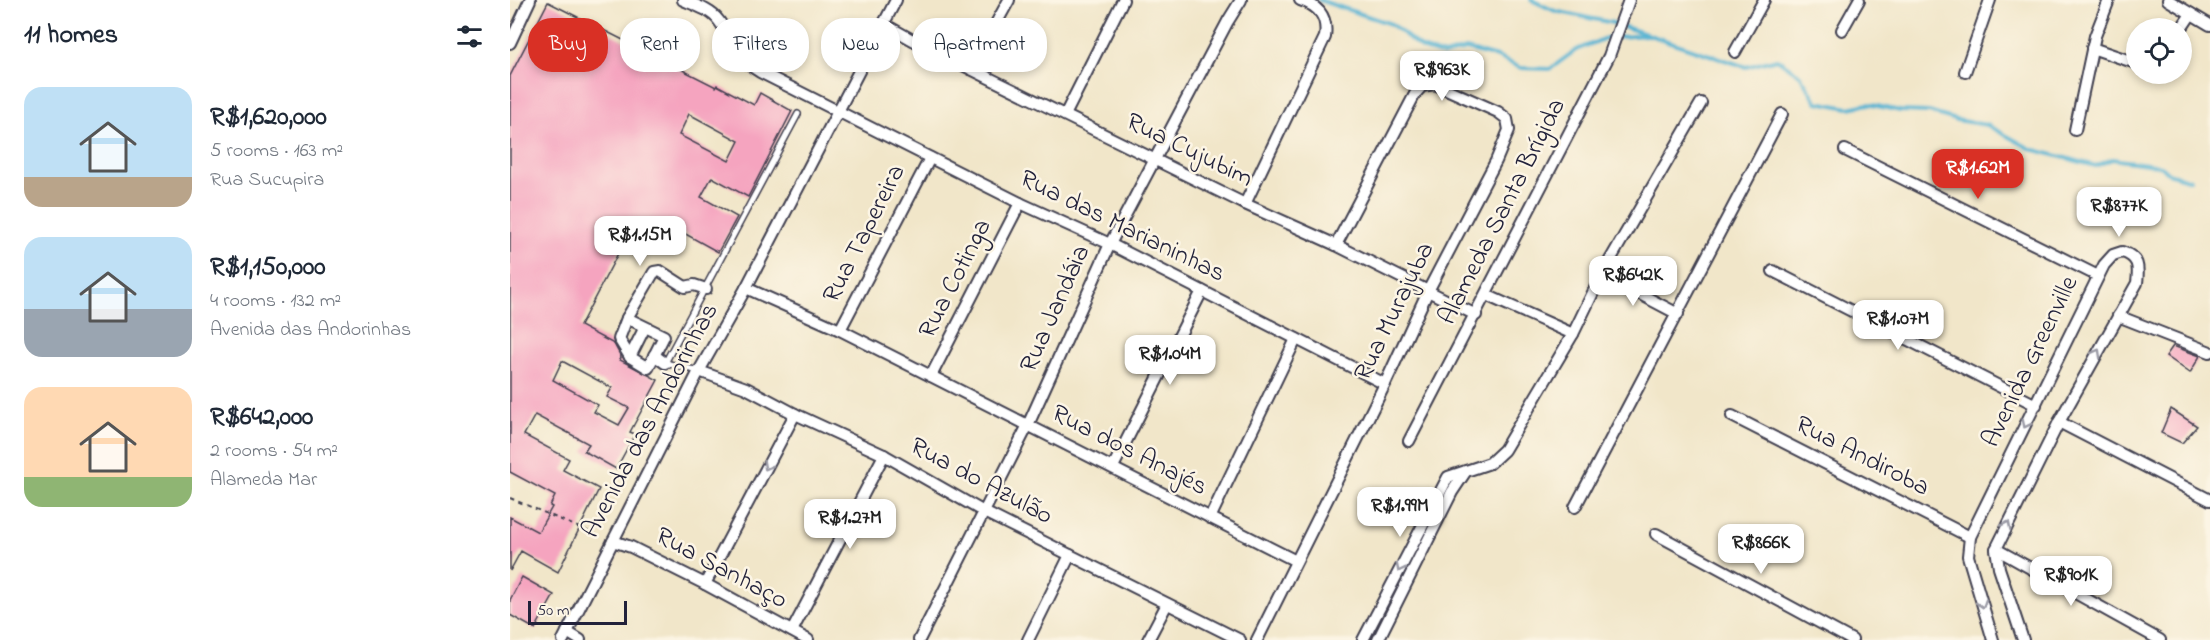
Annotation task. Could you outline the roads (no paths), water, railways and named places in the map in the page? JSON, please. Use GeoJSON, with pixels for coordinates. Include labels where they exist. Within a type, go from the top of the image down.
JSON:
{"type":"FeatureCollection","features":[{"type":"Feature","properties":{"kind":"street"},"geometry":{"type":"LineString","coordinates":[[510,43],[530,0]]}},
{"type":"Feature","properties":{"kind":"street","name":"Rua das Marianinhas"},"geometry":{"type":"LineString","coordinates":[[683,0],[710,12],[719,20],[735,51],[749,66],[1020,203],[1110,244],[1385,384]]}},
{"type":"Feature","properties":{"kind":"street","name":"Avenida das Andorinhas"},"geometry":{"type":"LineString","coordinates":[[887,18],[896,0]]}},
{"type":"Feature","properties":{"kind":"street"},"geometry":{"type":"LineString","coordinates":[[999,18],[1009,0]]}},
{"type":"Feature","properties":{"kind":"street"},"geometry":{"type":"LineString","coordinates":[[1065,115],[1123,0]]}},
{"type":"Feature","properties":{"kind":"street","name":"Rua Jandáia"},"geometry":{"type":"LineString","coordinates":[[920,640],[1028,425],[1110,244],[1242,0]]}},
{"type":"Feature","properties":{"kind":"street"},"geometry":{"type":"LineString","coordinates":[[1245,204],[1325,37],[1326,29],[1319,9],[1300,0]]}},
{"type":"Feature","properties":{"kind":"street","name":"Alameda Santa Brígida"},"geometry":{"type":"LineString","coordinates":[[1409,441],[1609,56],[1629,0]]}},
{"type":"Feature","properties":{"kind":"street"},"geometry":{"type":"LineString","coordinates":[[1735,52],[1764,0]]}},
{"type":"Feature","properties":{"kind":"street"},"geometry":{"type":"LineString","coordinates":[[1842,30],[1859,0]]}},
{"type":"Feature","properties":{"kind":"street"},"geometry":{"type":"LineString","coordinates":[[1965,72],[1990,0]]}},
{"type":"Feature","properties":{"kind":"street"},"geometry":{"type":"LineString","coordinates":[[2075,130],[2092,48],[2109,0]]}},
{"type":"Feature","properties":{"kind":"street"},"geometry":{"type":"LineString","coordinates":[[2168,0],[2210,25]]}},
{"type":"Feature","properties":{"kind":"street"},"geometry":{"type":"LineString","coordinates":[[2188,18],[2191,14]]}},
{"type":"Feature","properties":{"kind":"street"},"geometry":{"type":"LineString","coordinates":[[2092,48],[2126,60]]}},
{"type":"Feature","properties":{"kind":"street","name":"Avenida das Andorinhas"},"geometry":{"type":"LineString","coordinates":[[565,636],[699,371],[746,288],[859,72]]}},
{"type":"Feature","properties":{"kind":"street","name":"Rua Cujubim"},"geometry":{"type":"LineString","coordinates":[[977,72],[1476,315]]}},
{"type":"Feature","properties":{"kind":"street","name":"Rua Murajuba"},"geometry":{"type":"LineString","coordinates":[[1257,640],[1385,384],[1428,291],[1496,161],[1509,130],[1507,119],[1498,112],[1436,84],[1427,84],[1418,88],[1336,245]]}},
{"type":"Feature","properties":{"kind":"street"},"geometry":{"type":"LineString","coordinates":[[1363,640],[1448,477],[1490,463],[1504,450],[1701,103]]}},
{"type":"Feature","properties":{"kind":"street"},"geometry":{"type":"LineString","coordinates":[[1575,507],[1782,114]]}},
{"type":"Feature","properties":{"kind":"street"},"geometry":{"type":"LineString","coordinates":[[1845,150],[2098,276]]}},
{"type":"Feature","properties":{"kind":"street","name":"Rua Tapereira"},"geometry":{"type":"LineString","coordinates":[[840,330],[930,158]]}},
{"type":"Feature","properties":{"kind":"street","name":"Rua Cotinga"},"geometry":{"type":"LineString","coordinates":[[931,376],[1020,203]]}},
{"type":"Feature","properties":{"kind":"street","name":"Avenida Greenville"},"geometry":{"type":"LineString","coordinates":[[1993,640],[1968,556],[1970,537],[2098,276],[2113,255],[2122,252],[2136,259],[2139,267],[2137,283],[2059,422],[1996,549]]}},
{"type":"Feature","properties":{"kind":"street"},"geometry":{"type":"LineString","coordinates":[[1773,270],[2036,405]]}},
{"type":"Feature","properties":{"kind":"street"},"geometry":{"type":"LineString","coordinates":[[627,318],[664,336],[648,368],[630,357],[619,339],[627,318],[654,272],[660,271],[685,287],[694,285],[706,289]]}},
{"type":"Feature","properties":{"kind":"street"},"geometry":{"type":"LineString","coordinates":[[1602,274],[1678,314]]}},
{"type":"Feature","properties":{"kind":"street","name":"Rua dos Anajés"},"geometry":{"type":"LineString","coordinates":[[746,288],[840,330],[1296,561]]}},
{"type":"Feature","properties":{"kind":"street"},"geometry":{"type":"LineString","coordinates":[[1113,467],[1202,291]]}},
{"type":"Feature","properties":{"kind":"street"},"geometry":{"type":"LineString","coordinates":[[1486,295],[1572,333]]}},
{"type":"Feature","properties":{"kind":"street"},"geometry":{"type":"LineString","coordinates":[[2118,316],[2210,352]]}},
{"type":"Feature","properties":{"kind":"street"},"geometry":{"type":"LineString","coordinates":[[630,357],[645,327]]}},
{"type":"Feature","properties":{"kind":"street"},"geometry":{"type":"LineString","coordinates":[[1210,518],[1296,339]]}},
{"type":"Feature","properties":{"kind":"street"},"geometry":{"type":"LineString","coordinates":[[654,355],[666,363]]}},
{"type":"Feature","properties":{"kind":"street","name":"Rua do Azulão"},"geometry":{"type":"LineString","coordinates":[[699,371],[746,388],[884,456],[984,512],[1240,640]]}},
{"type":"Feature","properties":{"kind":"street"},"geometry":{"type":"LineString","coordinates":[[705,584],[795,414]]}},
{"type":"Feature","properties":{"kind":"street","name":"Rua Andiroba"},"geometry":{"type":"LineString","coordinates":[[1732,416],[1970,537]]}},
{"type":"Feature","properties":{"kind":"street"},"geometry":{"type":"LineString","coordinates":[[2059,422],[2210,500]]}},
{"type":"Feature","properties":{"kind":"street"},"geometry":{"type":"LineString","coordinates":[[792,631],[884,456]]}},
{"type":"Feature","properties":{"kind":"street"},"geometry":{"type":"LineString","coordinates":[[1378,640],[1452,492],[1466,471]]}},
{"type":"Feature","properties":{"kind":"street"},"geometry":{"type":"LineString","coordinates":[[1656,534],[1852,640]]}},
{"type":"Feature","properties":{"kind":"street","name":"Rua Sanhaço"},"geometry":{"type":"LineString","coordinates":[[613,541],[631,547],[705,584],[808,640]]}},
{"type":"Feature","properties":{"kind":"street"},"geometry":{"type":"LineString","coordinates":[[1996,549],[1999,568],[2023,640]]}},
{"type":"Feature","properties":{"kind":"street"},"geometry":{"type":"LineString","coordinates":[[1996,549],[2160,640]]}},
{"type":"Feature","properties":{"kind":"street"},"geometry":{"type":"LineString","coordinates":[[1028,640],[1070,555]]}},
{"type":"Feature","properties":{"kind":"street"},"geometry":{"type":"LineString","coordinates":[[1148,640],[1167,604]]}},
{"type":"Feature","properties":{"kind":"street"},"geometry":{"type":"LineString","coordinates":[[565,636],[580,640]]}},
{"type":"Feature","properties":{"kind":"lane"},"geometry":{"type":"LineString","coordinates":[[699,371],[666,363],[798,114]]}},
{"type":"Feature","properties":{"kind":"waterway"},"geometry":{"type":"LineString","coordinates":[[1319,0],[1391,24],[1421,48],[1444,55],[1466,49],[1497,57],[1521,68],[1550,69],[1576,50],[1606,38],[1646,35]]}},
{"type":"Feature","properties":{"kind":"waterway"},"geometry":{"type":"LineString","coordinates":[[1531,0],[1555,11],[1613,23],[1746,67],[1777,59],[1800,75],[1817,102],[1849,108],[1868,104],[1900,111],[1929,112],[1956,120],[1987,125],[2031,149],[2096,166],[2112,159],[2161,166],[2168,173],[2191,180]]}}]}
